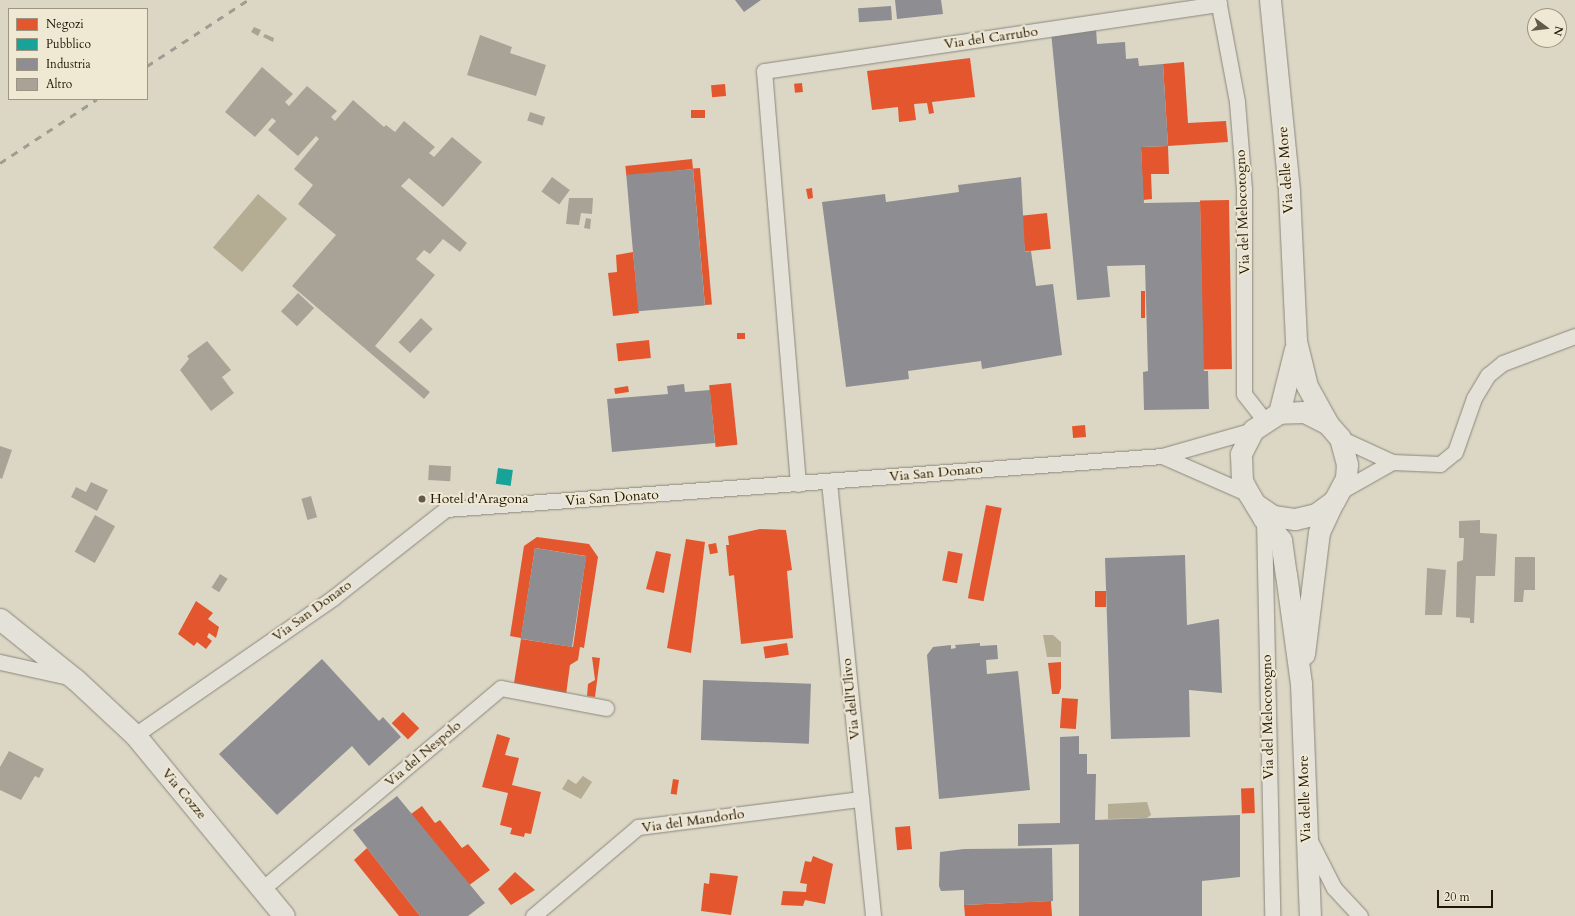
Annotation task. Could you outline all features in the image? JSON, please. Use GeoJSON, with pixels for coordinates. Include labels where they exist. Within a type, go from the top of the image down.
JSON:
{"type":"FeatureCollection","features":[{"type":"Feature","properties":{"kind":"main road","name":"Via delle More"},"geometry":{"type":"LineString","coordinates":[[1270,0],[1289,192],[1296,341]]}},
{"type":"Feature","properties":{"kind":"main road"},"geometry":{"type":"LineString","coordinates":[[1296,341],[1265,421],[1241,454],[1242,481],[1256,506],[1281,540],[1301,683]]}},
{"type":"Feature","properties":{"kind":"main road"},"geometry":{"type":"LineString","coordinates":[[1296,341],[1307,386],[1334,431],[1347,464],[1337,496],[1319,532],[1301,683]]}},
{"type":"Feature","properties":{"kind":"main road"},"geometry":{"type":"LineString","coordinates":[[1265,421],[1304,412],[1334,431]]}},
{"type":"Feature","properties":{"kind":"main road"},"geometry":{"type":"LineString","coordinates":[[1256,506],[1273,516],[1295,519],[1316,514],[1337,496]]}},
{"type":"Feature","properties":{"kind":"main road","name":"Via Cozze"},"geometry":{"type":"LineString","coordinates":[[0,619],[76,680],[135,735],[284,916]]}},
{"type":"Feature","properties":{"kind":"main road","name":"Via delle More"},"geometry":{"type":"LineString","coordinates":[[1301,683],[1310,916]]}},
{"type":"Feature","properties":{"kind":"street","name":"Via del Carrubo"},"geometry":{"type":"LineString","coordinates":[[798,484],[764,71],[1219,2]]}},
{"type":"Feature","properties":{"kind":"street","name":"Via del Melocotogno"},"geometry":{"type":"LineString","coordinates":[[1219,2],[1237,102],[1244,189],[1244,394],[1265,421]]}},
{"type":"Feature","properties":{"kind":"street"},"geometry":{"type":"LineString","coordinates":[[1334,431],[1392,462],[1440,464],[1455,452],[1474,398],[1488,375],[1503,363],[1575,336]]}},
{"type":"Feature","properties":{"kind":"street","name":"Via San Donato"},"geometry":{"type":"LineString","coordinates":[[135,735],[334,597],[446,509],[829,482],[1162,456],[1265,421]]}},
{"type":"Feature","properties":{"kind":"street"},"geometry":{"type":"LineString","coordinates":[[1162,456],[1256,506]]}},
{"type":"Feature","properties":{"kind":"street"},"geometry":{"type":"LineString","coordinates":[[1337,496],[1392,462]]}},
{"type":"Feature","properties":{"kind":"street","name":"Via dell'Ulivo"},"geometry":{"type":"LineString","coordinates":[[829,482],[873,916]]}},
{"type":"Feature","properties":{"kind":"street","name":"Via del Melocotogno"},"geometry":{"type":"LineString","coordinates":[[1256,506],[1272,916]]}},
{"type":"Feature","properties":{"kind":"street"},"geometry":{"type":"LineString","coordinates":[[0,662],[76,680]]}},
{"type":"Feature","properties":{"kind":"street","name":"Via del Nespolo"},"geometry":{"type":"LineString","coordinates":[[262,889],[501,688],[606,708]]}},
{"type":"Feature","properties":{"kind":"street","name":"Via del Mandorlo"},"geometry":{"type":"LineString","coordinates":[[533,916],[638,827],[861,799]]}},
{"type":"Feature","properties":{"kind":"street"},"geometry":{"type":"LineString","coordinates":[[1307,834],[1334,888],[1360,916]]}},
{"type":"Feature","properties":{"kind":"shaded area"},"geometry":{"type":"Polygon","coordinates":[[[258,194],[287,218],[242,272],[213,248],[258,194]]]}},
{"type":"Feature","properties":{"kind":"shaded area"},"geometry":{"type":"Polygon","coordinates":[[[1043,635],[1053,635],[1061,642],[1061,657],[1047,657],[1043,635]]]}},
{"type":"Feature","properties":{"kind":"shaded area"},"geometry":{"type":"Polygon","coordinates":[[[583,776],[592,782],[581,799],[562,789],[568,779],[576,784],[583,776]]]}},
{"type":"Feature","properties":{"kind":"shaded area"},"geometry":{"type":"Polygon","coordinates":[[[1147,802],[1151,815],[1147,818],[1108,819],[1108,804],[1147,802]]]}},
{"type":"Feature","properties":{"kind":"building: Negozi"},"geometry":{"type":"Polygon","coordinates":[[[970,58],[975,97],[932,102],[934,113],[929,114],[927,103],[914,104],[916,120],[899,122],[898,107],[872,110],[867,71],[970,58]]]}},
{"type":"Feature","properties":{"kind":"building: Negozi"},"geometry":{"type":"Polygon","coordinates":[[[1184,62],[1188,123],[1226,121],[1228,142],[1168,146],[1163,64],[1184,62]]]}},
{"type":"Feature","properties":{"kind":"building: Negozi"},"geometry":{"type":"Polygon","coordinates":[[[802,83],[803,92],[795,93],[794,84],[802,83]]]}},
{"type":"Feature","properties":{"kind":"building: Negozi"},"geometry":{"type":"Polygon","coordinates":[[[725,84],[726,96],[712,97],[711,85],[725,84]]]}},
{"type":"Feature","properties":{"kind":"building: Negozi"},"geometry":{"type":"Polygon","coordinates":[[[691,110],[705,110],[705,118],[691,118],[691,110]]]}},
{"type":"Feature","properties":{"kind":"building: Negozi"},"geometry":{"type":"Polygon","coordinates":[[[1168,146],[1169,174],[1151,174],[1152,199],[1143,200],[1141,147],[1168,146]]]}},
{"type":"Feature","properties":{"kind":"building: Negozi"},"geometry":{"type":"Polygon","coordinates":[[[692,159],[693,169],[626,176],[625,166],[692,159]]]}},
{"type":"Feature","properties":{"kind":"building: Negozi"},"geometry":{"type":"Polygon","coordinates":[[[700,168],[712,304],[705,305],[693,169],[700,168]]]}},
{"type":"Feature","properties":{"kind":"building: Negozi"},"geometry":{"type":"Polygon","coordinates":[[[812,188],[813,198],[808,199],[806,189],[812,188]]]}},
{"type":"Feature","properties":{"kind":"building: Negozi"},"geometry":{"type":"Polygon","coordinates":[[[1229,200],[1232,369],[1203,369],[1200,201],[1229,200]]]}},
{"type":"Feature","properties":{"kind":"building: Negozi"},"geometry":{"type":"Polygon","coordinates":[[[1047,213],[1051,249],[1025,252],[1021,216],[1047,213]]]}},
{"type":"Feature","properties":{"kind":"building: Negozi"},"geometry":{"type":"Polygon","coordinates":[[[633,252],[639,313],[613,316],[608,273],[617,272],[616,255],[633,252]]]}},
{"type":"Feature","properties":{"kind":"building: Negozi"},"geometry":{"type":"Polygon","coordinates":[[[1141,291],[1145,291],[1145,318],[1141,318],[1141,291]]]}},
{"type":"Feature","properties":{"kind":"building: Negozi"},"geometry":{"type":"Polygon","coordinates":[[[737,333],[745,333],[745,339],[737,339],[737,333]]]}},
{"type":"Feature","properties":{"kind":"building: Negozi"},"geometry":{"type":"Polygon","coordinates":[[[649,340],[651,358],[618,361],[616,343],[649,340]]]}},
{"type":"Feature","properties":{"kind":"building: Negozi"},"geometry":{"type":"Polygon","coordinates":[[[731,383],[737,445],[716,447],[709,385],[731,383]]]}},
{"type":"Feature","properties":{"kind":"building: Negozi"},"geometry":{"type":"Polygon","coordinates":[[[628,386],[629,392],[615,394],[614,388],[628,386]]]}},
{"type":"Feature","properties":{"kind":"building: Negozi"},"geometry":{"type":"Polygon","coordinates":[[[1085,425],[1086,437],[1073,438],[1072,426],[1085,425]]]}},
{"type":"Feature","properties":{"kind":"building: Negozi"},"geometry":{"type":"Polygon","coordinates":[[[986,505],[1002,508],[984,601],[968,598],[986,505]]]}},
{"type":"Feature","properties":{"kind":"building: Negozi"},"geometry":{"type":"Polygon","coordinates":[[[760,529],[786,530],[792,570],[787,571],[793,638],[741,644],[734,575],[729,576],[726,545],[729,545],[728,536],[760,529]]]}},
{"type":"Feature","properties":{"kind":"building: Negozi"},"geometry":{"type":"Polygon","coordinates":[[[537,537],[589,544],[598,557],[584,648],[580,647],[578,660],[570,665],[566,695],[514,683],[521,639],[573,647],[586,556],[535,548],[521,638],[510,636],[524,546],[537,537]]]}},
{"type":"Feature","properties":{"kind":"building: Negozi"},"geometry":{"type":"Polygon","coordinates":[[[686,539],[705,542],[691,653],[667,648],[686,539]]]}},
{"type":"Feature","properties":{"kind":"building: Negozi"},"geometry":{"type":"Polygon","coordinates":[[[716,543],[718,553],[710,554],[708,545],[716,543]]]}},
{"type":"Feature","properties":{"kind":"building: Negozi"},"geometry":{"type":"Polygon","coordinates":[[[656,551],[671,554],[664,593],[646,589],[656,551]]]}},
{"type":"Feature","properties":{"kind":"building: Negozi"},"geometry":{"type":"Polygon","coordinates":[[[948,551],[963,554],[957,583],[942,580],[948,551]]]}},
{"type":"Feature","properties":{"kind":"building: Negozi"},"geometry":{"type":"Polygon","coordinates":[[[1095,591],[1106,591],[1106,607],[1095,607],[1095,591]]]}},
{"type":"Feature","properties":{"kind":"building: Negozi"},"geometry":{"type":"Polygon","coordinates":[[[196,601],[213,613],[208,619],[219,627],[216,638],[209,633],[207,637],[212,641],[206,649],[197,642],[194,646],[178,634],[196,601]]]}},
{"type":"Feature","properties":{"kind":"building: Negozi"},"geometry":{"type":"Polygon","coordinates":[[[787,643],[789,655],[765,659],[763,647],[787,643]]]}},
{"type":"Feature","properties":{"kind":"building: Negozi"},"geometry":{"type":"Polygon","coordinates":[[[592,657],[600,658],[595,697],[587,696],[588,684],[595,680],[592,657]]]}},
{"type":"Feature","properties":{"kind":"building: Negozi"},"geometry":{"type":"Polygon","coordinates":[[[1061,662],[1061,688],[1059,694],[1052,694],[1048,663],[1061,662]]]}},
{"type":"Feature","properties":{"kind":"building: Negozi"},"geometry":{"type":"Polygon","coordinates":[[[1062,698],[1078,699],[1076,729],[1060,728],[1062,698]]]}},
{"type":"Feature","properties":{"kind":"building: Negozi"},"geometry":{"type":"Polygon","coordinates":[[[403,712],[419,728],[408,740],[392,723],[403,712]]]}},
{"type":"Feature","properties":{"kind":"building: Negozi"},"geometry":{"type":"Polygon","coordinates":[[[497,734],[510,738],[505,755],[519,758],[512,785],[541,792],[531,834],[525,833],[524,837],[510,834],[512,828],[500,825],[508,793],[482,787],[497,734]]]}},
{"type":"Feature","properties":{"kind":"building: Negozi"},"geometry":{"type":"Polygon","coordinates":[[[673,779],[679,780],[677,795],[671,794],[673,779]]]}},
{"type":"Feature","properties":{"kind":"building: Negozi"},"geometry":{"type":"Polygon","coordinates":[[[1241,788],[1254,788],[1255,813],[1242,813],[1241,788]]]}},
{"type":"Feature","properties":{"kind":"building: Negozi"},"geometry":{"type":"Polygon","coordinates":[[[422,806],[435,823],[440,820],[462,848],[468,844],[490,870],[468,886],[411,814],[422,806]]]}},
{"type":"Feature","properties":{"kind":"building: Negozi"},"geometry":{"type":"Polygon","coordinates":[[[910,826],[912,849],[897,850],[895,827],[910,826]]]}},
{"type":"Feature","properties":{"kind":"building: Negozi"},"geometry":{"type":"Polygon","coordinates":[[[367,848],[420,916],[399,916],[354,860],[367,848]]]}},
{"type":"Feature","properties":{"kind":"building: Negozi"},"geometry":{"type":"Polygon","coordinates":[[[813,856],[833,864],[825,904],[805,900],[803,906],[781,905],[783,891],[806,892],[807,884],[800,883],[805,861],[811,862],[813,856]]]}},
{"type":"Feature","properties":{"kind":"building: Negozi"},"geometry":{"type":"Polygon","coordinates":[[[515,872],[535,890],[511,905],[498,889],[515,872]]]}},
{"type":"Feature","properties":{"kind":"building: Negozi"},"geometry":{"type":"Polygon","coordinates":[[[710,873],[738,876],[731,915],[701,911],[704,883],[709,884],[710,873]]]}},
{"type":"Feature","properties":{"kind":"building: Negozi"},"geometry":{"type":"Polygon","coordinates":[[[1051,901],[1052,916],[965,916],[964,905],[1051,901]]]}},
{"type":"Feature","properties":{"kind":"building: Pubblico"},"geometry":{"type":"Polygon","coordinates":[[[498,468],[513,470],[511,486],[496,484],[498,468]]]}},
{"type":"Feature","properties":{"kind":"building: Industria"},"geometry":{"type":"Polygon","coordinates":[[[735,0],[761,0],[744,12],[735,0]]]}},
{"type":"Feature","properties":{"kind":"building: Industria"},"geometry":{"type":"Polygon","coordinates":[[[895,0],[941,0],[943,14],[897,19],[895,0]]]}},
{"type":"Feature","properties":{"kind":"building: Industria"},"geometry":{"type":"Polygon","coordinates":[[[891,6],[892,20],[859,22],[858,8],[891,6]]]}},
{"type":"Feature","properties":{"kind":"building: Industria"},"geometry":{"type":"Polygon","coordinates":[[[1096,28],[1097,44],[1125,42],[1126,59],[1138,58],[1139,66],[1163,64],[1168,146],[1141,147],[1144,203],[1200,202],[1204,371],[1208,371],[1209,409],[1144,410],[1143,372],[1148,371],[1145,265],[1107,266],[1110,297],[1077,300],[1051,32],[1096,28]]]}},
{"type":"Feature","properties":{"kind":"building: Industria"},"geometry":{"type":"Polygon","coordinates":[[[693,169],[705,305],[638,311],[626,175],[693,169]]]}},
{"type":"Feature","properties":{"kind":"building: Industria"},"geometry":{"type":"Polygon","coordinates":[[[1021,177],[1025,252],[1031,251],[1036,286],[1053,284],[1062,355],[982,369],[981,361],[908,371],[909,379],[846,387],[822,202],[885,194],[886,202],[959,192],[958,185],[1021,177]]]}},
{"type":"Feature","properties":{"kind":"building: Industria"},"geometry":{"type":"Polygon","coordinates":[[[684,384],[685,392],[710,390],[715,443],[612,452],[607,399],[668,394],[667,386],[684,384]]]}},
{"type":"Feature","properties":{"kind":"building: Industria"},"geometry":{"type":"Polygon","coordinates":[[[535,548],[586,556],[572,647],[521,639],[535,548]]]}},
{"type":"Feature","properties":{"kind":"building: Industria"},"geometry":{"type":"Polygon","coordinates":[[[1185,555],[1187,625],[1219,619],[1222,693],[1189,690],[1190,737],[1111,739],[1105,558],[1185,555]]]}},
{"type":"Feature","properties":{"kind":"building: Industria"},"geometry":{"type":"Polygon","coordinates":[[[980,643],[980,646],[997,645],[998,659],[986,660],[987,674],[1018,671],[1030,790],[939,799],[927,655],[933,647],[951,645],[951,649],[956,648],[955,645],[980,643]]]}},
{"type":"Feature","properties":{"kind":"building: Industria"},"geometry":{"type":"Polygon","coordinates":[[[322,659],[379,721],[383,717],[401,737],[369,766],[352,746],[277,815],[219,754],[322,659]]]}},
{"type":"Feature","properties":{"kind":"building: Industria"},"geometry":{"type":"Polygon","coordinates":[[[703,680],[811,684],[809,744],[701,740],[703,680]]]}},
{"type":"Feature","properties":{"kind":"building: Industria"},"geometry":{"type":"Polygon","coordinates":[[[1079,736],[1079,754],[1087,754],[1087,774],[1096,774],[1095,820],[1240,815],[1240,877],[1202,881],[1202,916],[1079,916],[1079,844],[1018,846],[1018,824],[1060,823],[1060,737],[1079,736]]]}},
{"type":"Feature","properties":{"kind":"building: Industria"},"geometry":{"type":"Polygon","coordinates":[[[397,796],[485,903],[468,916],[420,916],[353,830],[397,796]]]}},
{"type":"Feature","properties":{"kind":"building: Industria"},"geometry":{"type":"Polygon","coordinates":[[[1052,848],[1053,901],[964,905],[964,890],[941,891],[939,886],[940,852],[964,849],[1052,848]]]}},
{"type":"Feature","properties":{"kind":"building: Altro"},"geometry":{"type":"Polygon","coordinates":[[[254,27],[261,30],[258,36],[251,32],[254,27]]]}},
{"type":"Feature","properties":{"kind":"building: Altro"},"geometry":{"type":"Polygon","coordinates":[[[265,34],[274,38],[273,42],[263,37],[265,34]]]}},
{"type":"Feature","properties":{"kind":"building: Altro"},"geometry":{"type":"Polygon","coordinates":[[[480,35],[512,47],[510,53],[546,65],[536,96],[467,75],[480,35]]]}},
{"type":"Feature","properties":{"kind":"building: Altro"},"geometry":{"type":"Polygon","coordinates":[[[262,67],[293,94],[285,102],[289,106],[307,86],[337,111],[331,117],[335,121],[353,100],[384,127],[386,125],[395,132],[404,121],[435,147],[429,153],[434,157],[452,137],[482,162],[443,207],[409,178],[401,186],[467,243],[460,252],[443,239],[430,254],[424,250],[416,259],[435,275],[375,346],[430,392],[424,399],[292,286],[336,235],[298,204],[313,185],[294,169],[319,139],[316,136],[298,156],[268,130],[276,121],[272,118],[255,137],[225,112],[262,67]]]}},
{"type":"Feature","properties":{"kind":"building: Altro"},"geometry":{"type":"Polygon","coordinates":[[[530,112],[545,117],[542,126],[527,121],[530,112]]]}},
{"type":"Feature","properties":{"kind":"building: Altro"},"geometry":{"type":"Polygon","coordinates":[[[552,177],[570,190],[559,204],[541,192],[552,177]]]}},
{"type":"Feature","properties":{"kind":"building: Altro"},"geometry":{"type":"Polygon","coordinates":[[[569,198],[593,198],[592,214],[581,213],[579,225],[566,224],[569,198]]]}},
{"type":"Feature","properties":{"kind":"building: Altro"},"geometry":{"type":"Polygon","coordinates":[[[586,218],[591,219],[590,229],[584,228],[586,218]]]}},
{"type":"Feature","properties":{"kind":"building: Altro"},"geometry":{"type":"Polygon","coordinates":[[[298,293],[314,308],[297,326],[281,311],[298,293]]]}},
{"type":"Feature","properties":{"kind":"building: Altro"},"geometry":{"type":"Polygon","coordinates":[[[421,318],[433,329],[410,353],[398,342],[421,318]]]}},
{"type":"Feature","properties":{"kind":"building: Altro"},"geometry":{"type":"Polygon","coordinates":[[[207,341],[231,370],[222,377],[234,393],[211,411],[180,370],[189,359],[187,356],[207,341]]]}},
{"type":"Feature","properties":{"kind":"building: Altro"},"geometry":{"type":"Polygon","coordinates":[[[0,446],[12,450],[2,479],[0,478],[0,446]]]}},
{"type":"Feature","properties":{"kind":"building: Altro"},"geometry":{"type":"Polygon","coordinates":[[[429,465],[451,466],[450,481],[428,480],[429,465]]]}},
{"type":"Feature","properties":{"kind":"building: Altro"},"geometry":{"type":"Polygon","coordinates":[[[91,482],[108,490],[97,511],[71,497],[76,487],[86,492],[91,482]]]}},
{"type":"Feature","properties":{"kind":"building: Altro"},"geometry":{"type":"Polygon","coordinates":[[[311,496],[317,517],[307,520],[301,499],[311,496]]]}},
{"type":"Feature","properties":{"kind":"building: Altro"},"geometry":{"type":"Polygon","coordinates":[[[95,515],[115,526],[95,563],[75,552],[95,515]]]}},
{"type":"Feature","properties":{"kind":"building: Altro"},"geometry":{"type":"Polygon","coordinates":[[[1480,520],[1480,533],[1497,534],[1495,576],[1476,576],[1474,623],[1470,623],[1470,618],[1456,617],[1457,562],[1463,560],[1464,538],[1459,538],[1459,521],[1480,520]]]}},
{"type":"Feature","properties":{"kind":"building: Altro"},"geometry":{"type":"Polygon","coordinates":[[[1515,557],[1535,557],[1535,590],[1524,590],[1523,602],[1514,602],[1515,557]]]}},
{"type":"Feature","properties":{"kind":"building: Altro"},"geometry":{"type":"Polygon","coordinates":[[[1427,568],[1446,570],[1442,615],[1425,615],[1427,568]]]}},
{"type":"Feature","properties":{"kind":"building: Altro"},"geometry":{"type":"Polygon","coordinates":[[[220,574],[228,579],[219,592],[212,588],[220,574]]]}},
{"type":"Feature","properties":{"kind":"building: Altro"},"geometry":{"type":"Polygon","coordinates":[[[9,751],[44,769],[39,778],[35,776],[21,800],[0,790],[0,767],[9,751]]]}},
{"type":"Feature","properties":{"kind":"railway"},"geometry":{"type":"LineString","coordinates":[[148,65],[248,0]]}},
{"type":"Feature","properties":{"kind":"railway"},"geometry":{"type":"LineString","coordinates":[[0,163],[95,100]]}},
{"type":"Feature","properties":{"kind":"place","name":"Hotel d'Aragona"},"geometry":{"type":"Point","coordinates":[422,499]}}]}
